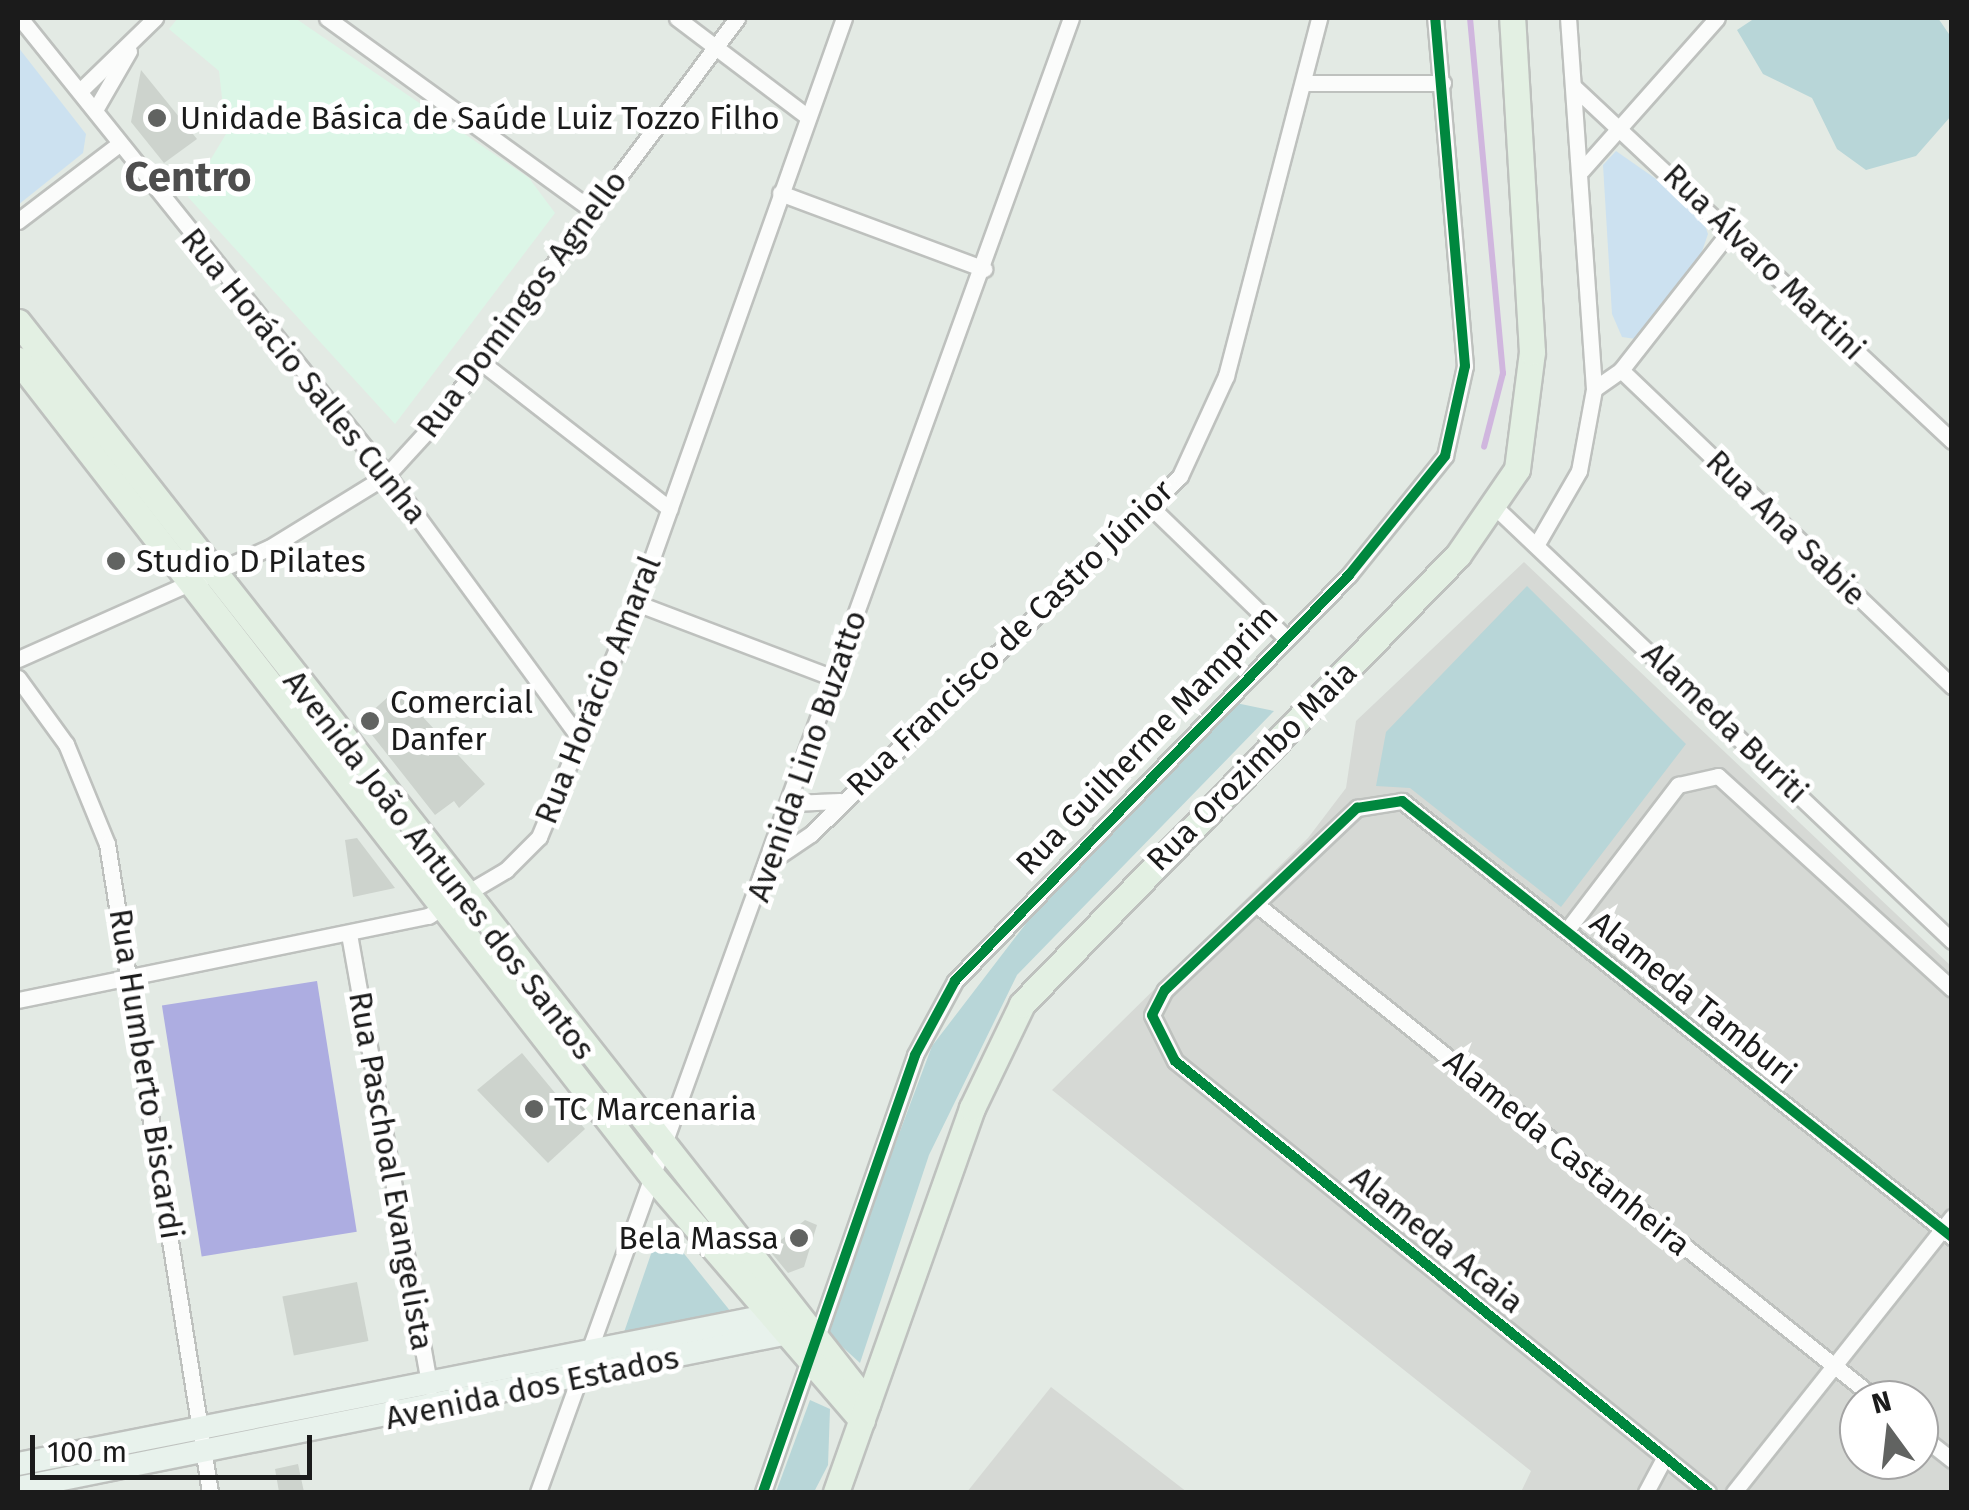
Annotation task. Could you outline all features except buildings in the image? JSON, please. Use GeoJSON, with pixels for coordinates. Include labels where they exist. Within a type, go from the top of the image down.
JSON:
{"type":"FeatureCollection","features":[{"type":"Feature","properties":{"kind":"main road","name":"Rua Orozimbo Maia"},"geometry":{"type":"LineString","coordinates":[[836,1492],[972,1108],[1022,1004],[1496,508],[1523,448],[1532,352],[1512,18]]}},
{"type":"Feature","properties":{"kind":"main road","name":"Avenida João Antunes dos Santos"},"geometry":{"type":"LineString","coordinates":[[18,322],[204,576],[454,903],[652,1176],[794,1324],[809,1364],[864,1412]]}},
{"type":"Feature","properties":{"kind":"main road","name":"Avenida João Antunes dos Santos"},"geometry":{"type":"LineString","coordinates":[[18,360],[204,576]]}},
{"type":"Feature","properties":{"kind":"main road","name":"Avenida João Antunes dos Santos"},"geometry":{"type":"LineString","coordinates":[[454,903],[660,1145],[864,1412]]}},
{"type":"Feature","properties":{"kind":"main road","name":"Avenida dos Estados"},"geometry":{"type":"LineString","coordinates":[[20,1480],[204,1455],[592,1354],[794,1324]]}},
{"type":"Feature","properties":{"kind":"main road","name":"Avenida dos Estados"},"geometry":{"type":"LineString","coordinates":[[20,1480],[200,1430],[580,1379],[794,1324]]}},
{"type":"Feature","properties":{"kind":"street","name":"Rua Horácio Salles Cunha"},"geometry":{"type":"LineString","coordinates":[[20,18],[387,474],[581,740]]}},
{"type":"Feature","properties":{"kind":"street"},"geometry":{"type":"LineString","coordinates":[[80,91],[128,50],[155,18]]}},
{"type":"Feature","properties":{"kind":"street"},"geometry":{"type":"LineString","coordinates":[[326,18],[594,212]]}},
{"type":"Feature","properties":{"kind":"street"},"geometry":{"type":"LineString","coordinates":[[677,18],[808,117]]}},
{"type":"Feature","properties":{"kind":"street","name":"Rua Domingos Agnello"},"geometry":{"type":"LineString","coordinates":[[18,659],[323,518],[387,474],[481,362],[737,18]]}},
{"type":"Feature","properties":{"kind":"street","name":"Rua Horácio Amaral"},"geometry":{"type":"LineString","coordinates":[[18,1000],[135,980],[349,934],[454,903],[539,837],[636,602],[844,18]]}},
{"type":"Feature","properties":{"kind":"street","name":"Avenida Lino Buzatto"},"geometry":{"type":"LineString","coordinates":[[538,1492],[592,1354],[660,1145],[774,859],[833,678],[984,269],[1071,18]]}},
{"type":"Feature","properties":{"kind":"street","name":"Rua Francisco de Castro Júnior"},"geometry":{"type":"LineString","coordinates":[[774,859],[1152,508],[1208,426],[1319,18]]}},
{"type":"Feature","properties":{"kind":"street","name":"Rua Guilherme Mamprim"},"geometry":{"type":"LineString","coordinates":[[794,1324],[915,1055],[955,981],[1410,504],[1457,420],[1465,366],[1435,18]]}},
{"type":"Feature","properties":{"kind":"street"},"geometry":{"type":"LineString","coordinates":[[1538,542],[1579,471],[1594,389],[1582,170],[1568,18]]}},
{"type":"Feature","properties":{"kind":"street"},"geometry":{"type":"LineString","coordinates":[[1582,170],[1616,121],[1716,18]]}},
{"type":"Feature","properties":{"kind":"street"},"geometry":{"type":"LineString","coordinates":[[95,110],[128,50]]}},
{"type":"Feature","properties":{"kind":"street"},"geometry":{"type":"LineString","coordinates":[[1304,83],[1443,83]]}},
{"type":"Feature","properties":{"kind":"street","name":"Rua Álvaro Martini"},"geometry":{"type":"LineString","coordinates":[[1574,87],[1616,121],[1952,441]]}},
{"type":"Feature","properties":{"kind":"street"},"geometry":{"type":"LineString","coordinates":[[18,221],[119,144]]}},
{"type":"Feature","properties":{"kind":"street"},"geometry":{"type":"LineString","coordinates":[[780,193],[984,269]]}},
{"type":"Feature","properties":{"kind":"street"},"geometry":{"type":"LineString","coordinates":[[1594,389],[1621,370],[1730,231]]}},
{"type":"Feature","properties":{"kind":"street"},"geometry":{"type":"LineString","coordinates":[[481,362],[670,510]]}},
{"type":"Feature","properties":{"kind":"street","name":"Rua Ana Sabie"},"geometry":{"type":"LineString","coordinates":[[1621,370],[1952,686]]}},
{"type":"Feature","properties":{"kind":"street"},"geometry":{"type":"LineString","coordinates":[[1152,508],[1283,635]]}},
{"type":"Feature","properties":{"kind":"street","name":"Alameda Buriti"},"geometry":{"type":"LineString","coordinates":[[1496,508],[1538,542],[1952,941]]}},
{"type":"Feature","properties":{"kind":"street"},"geometry":{"type":"LineString","coordinates":[[636,602],[833,678]]}},
{"type":"Feature","properties":{"kind":"street","name":"Rua Humberto Biscardi"},"geometry":{"type":"LineString","coordinates":[[18,678],[88,790],[135,980],[210,1492]]}},
{"type":"Feature","properties":{"kind":"street"},"geometry":{"type":"LineString","coordinates":[[1568,930],[1678,785],[1698,777],[1718,776],[1758,804],[1952,989]]}},
{"type":"Feature","properties":{"kind":"street","name":"Alameda Tamburi"},"geometry":{"type":"LineString","coordinates":[[1257,905],[1368,799],[1402,801],[1948,1228]]}},
{"type":"Feature","properties":{"kind":"street","name":"Rua Francisco de Castro Júnior"},"geometry":{"type":"LineString","coordinates":[[792,803],[840,801]]}},
{"type":"Feature","properties":{"kind":"street","name":"Alameda Acaia"},"geometry":{"type":"LineString","coordinates":[[1257,905],[1165,990],[1152,1015],[1175,1061],[1708,1492]]}},
{"type":"Feature","properties":{"kind":"street","name":"Alameda Castanheira"},"geometry":{"type":"LineString","coordinates":[[1257,905],[1852,1380]]}},
{"type":"Feature","properties":{"kind":"street","name":"Rua Paschoal Evangelista"},"geometry":{"type":"LineString","coordinates":[[349,934],[432,1396]]}},
{"type":"Feature","properties":{"kind":"street"},"geometry":{"type":"LineString","coordinates":[[1734,1492],[1948,1228]]}},
{"type":"Feature","properties":{"kind":"street"},"geometry":{"type":"LineString","coordinates":[[763,1492],[809,1364]]}},
{"type":"Feature","properties":{"kind":"street"},"geometry":{"type":"LineString","coordinates":[[1646,1492],[1665,1457]]}},
{"type":"Feature","properties":{"kind":"shaded area"},"geometry":{"type":"Polygon","coordinates":[[[178,18],[295,18],[529,178],[555,213],[395,424],[188,197],[226,134],[219,71],[169,29],[178,18]]]}},
{"type":"Feature","properties":{"kind":"shaded area"},"geometry":{"type":"Polygon","coordinates":[[[1755,18],[1938,18],[1951,37],[1951,116],[1916,156],[1866,170],[1837,149],[1812,98],[1763,74],[1737,30],[1755,18]]]}},
{"type":"Feature","properties":{"kind":"shaded area"},"geometry":{"type":"Polygon","coordinates":[[[18,47],[86,134],[83,153],[18,205],[18,47]]]}},
{"type":"Feature","properties":{"kind":"shaded area"},"geometry":{"type":"Polygon","coordinates":[[[1616,151],[1699,209],[1708,234],[1698,263],[1636,339],[1622,337],[1612,314],[1603,165],[1616,151]]]}},
{"type":"Feature","properties":{"kind":"shaded area"},"geometry":{"type":"Polygon","coordinates":[[[1524,562],[1951,966],[1951,1492],[1521,1492],[1531,1471],[1052,1090],[1308,838],[1346,788],[1356,721],[1524,562]]]}},
{"type":"Feature","properties":{"kind":"shaded area"},"geometry":{"type":"Polygon","coordinates":[[[1527,586],[1686,744],[1561,907],[1410,788],[1376,786],[1386,732],[1527,586]]]}},
{"type":"Feature","properties":{"kind":"shaded area"},"geometry":{"type":"Polygon","coordinates":[[[1236,703],[1274,711],[1017,975],[929,1155],[860,1363],[825,1331],[932,1046],[1070,866],[1236,703]]]}},
{"type":"Feature","properties":{"kind":"shaded area"},"geometry":{"type":"Polygon","coordinates":[[[317,981],[357,1232],[202,1256],[162,1006],[317,981]]]}},
{"type":"Feature","properties":{"kind":"shaded area"},"geometry":{"type":"Polygon","coordinates":[[[661,1225],[731,1312],[621,1341],[661,1225]]]}},
{"type":"Feature","properties":{"kind":"shaded area"},"geometry":{"type":"Polygon","coordinates":[[[1051,1387],[1187,1492],[967,1492],[1051,1387]]]}},
{"type":"Feature","properties":{"kind":"shaded area"},"geometry":{"type":"Polygon","coordinates":[[[810,1400],[830,1409],[828,1465],[814,1492],[776,1492],[810,1400]]]}},
{"type":"Feature","properties":{"kind":"waterway"},"geometry":{"type":"LineString","coordinates":[[1470,18],[1503,373],[1484,447]]}},
{"type":"Feature","properties":{"kind":"cycle path"},"geometry":{"type":"LineString","coordinates":[[763,1492],[915,1055],[955,981],[1349,575],[1445,456],[1465,366],[1435,18]]}},
{"type":"Feature","properties":{"kind":"cycle path"},"geometry":{"type":"LineString","coordinates":[[1708,1492],[1175,1061],[1152,1015],[1165,990],[1357,808],[1402,801],[1952,1237]]}},
{"type":"Feature","properties":{"kind":"place","name":"Unidade Básica de Saúde Luiz Tozzo Filho"},"geometry":{"type":"Point","coordinates":[157,118]}},
{"type":"Feature","properties":{"kind":"place","name":"Studio D Pilates"},"geometry":{"type":"Point","coordinates":[116,561]}},
{"type":"Feature","properties":{"kind":"place","name":"Comercial Danfer"},"geometry":{"type":"Point","coordinates":[370,721]}},
{"type":"Feature","properties":{"kind":"place","name":"TC Marcenaria"},"geometry":{"type":"Point","coordinates":[534,1109]}},
{"type":"Feature","properties":{"kind":"place","name":"Bela Massa"},"geometry":{"type":"Point","coordinates":[799,1238]}},
{"type":"Feature","properties":{"kind":"district","name":"Centro"},"geometry":{"type":"Point","coordinates":[188,177]}}]}
